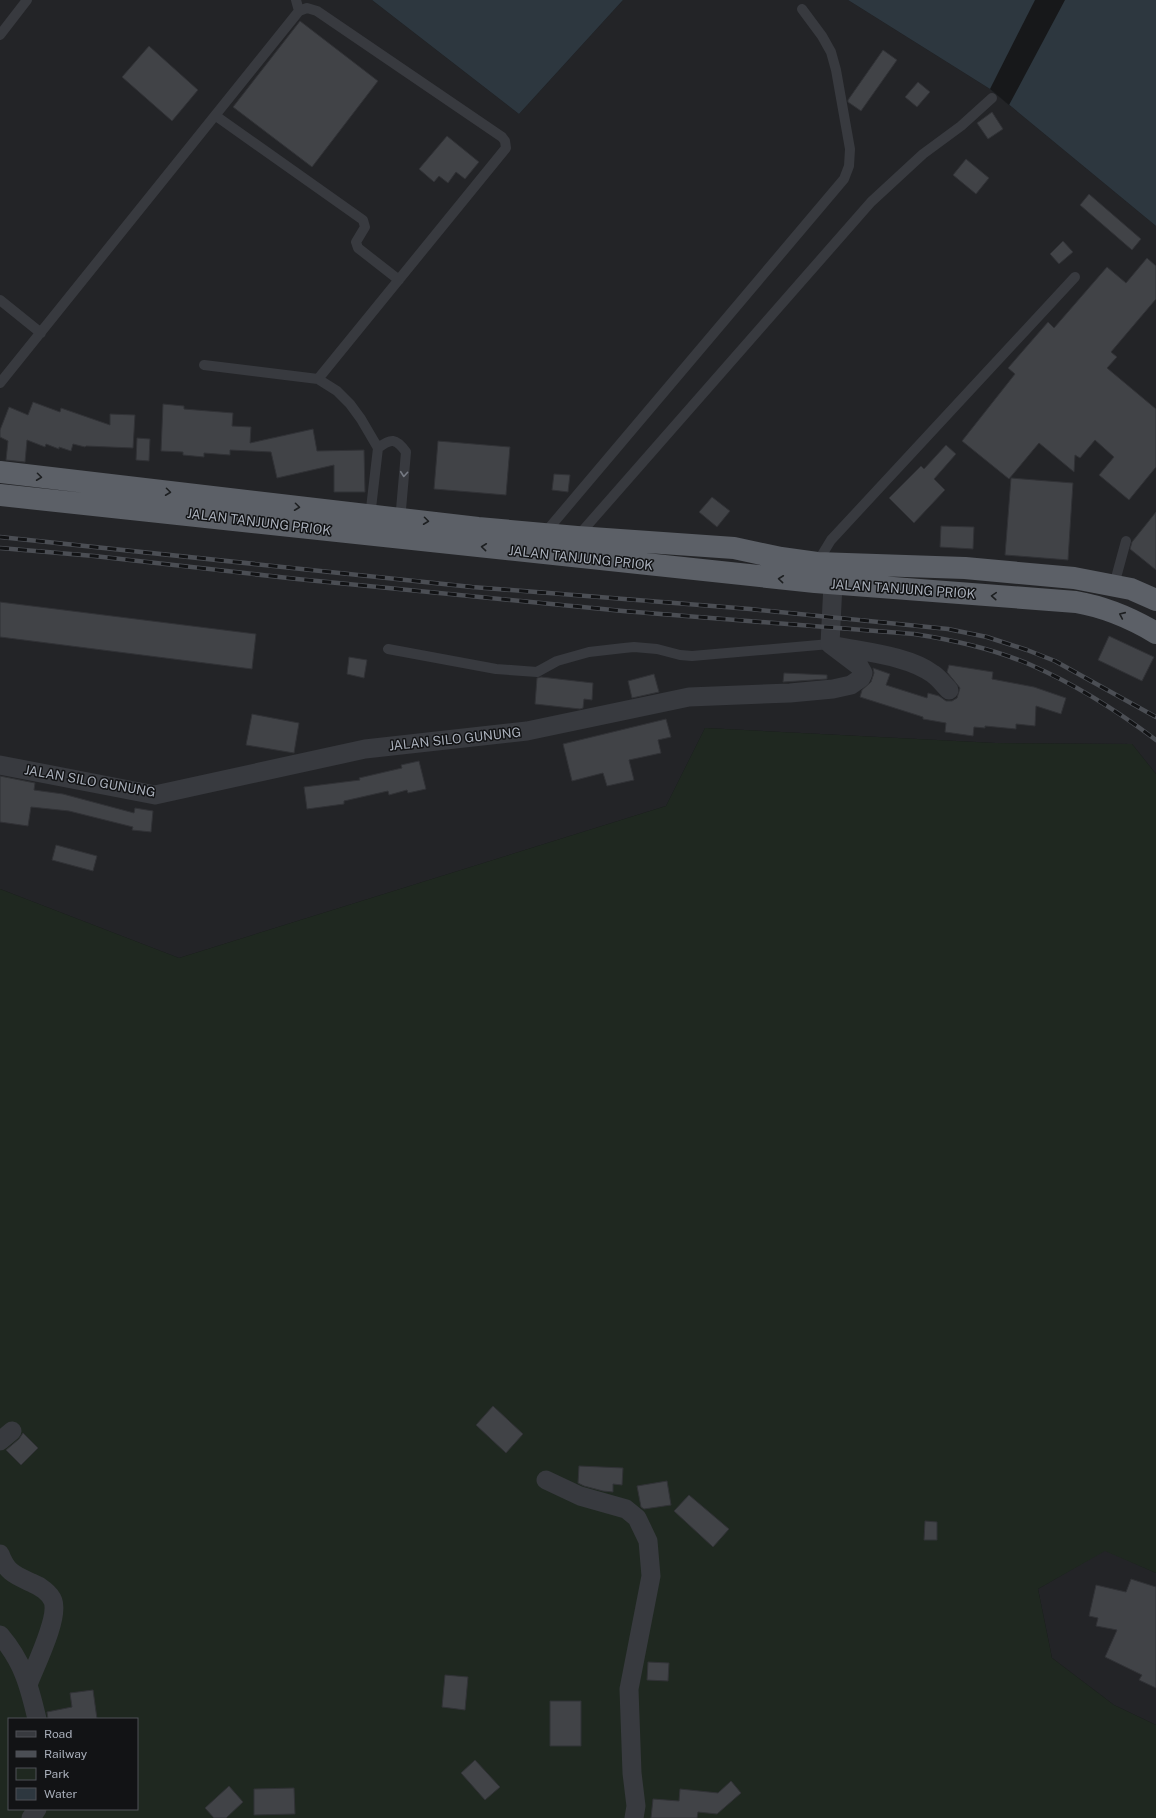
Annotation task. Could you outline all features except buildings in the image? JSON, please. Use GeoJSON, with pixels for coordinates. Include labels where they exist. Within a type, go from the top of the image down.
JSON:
{"type":"FeatureCollection","features":[{"type":"Feature","properties":{"kind":"highway","name":"JALAN TANJUNG PRIOK"},"geometry":{"type":"LineString","coordinates":[[0,472],[369,525]]}},
{"type":"Feature","properties":{"kind":"highway","name":"JALAN TANJUNG PRIOK"},"geometry":{"type":"LineString","coordinates":[[0,495],[168,512],[369,525],[822,576],[1076,602],[1117,613],[1141,624],[1156,634]]}},
{"type":"Feature","properties":{"kind":"highway","name":"JALAN TANJUNG PRIOK"},"geometry":{"type":"LineString","coordinates":[[399,528],[544,534],[734,548],[781,558],[822,576],[965,568],[1074,578],[1132,589],[1156,600]]}},
{"type":"Feature","properties":{"kind":"street"},"geometry":{"type":"LineString","coordinates":[[822,576],[830,644],[890,657],[919,666],[934,674],[949,690]]}},
{"type":"Feature","properties":{"kind":"street","name":"JALAN SILO GUNUNG"},"geometry":{"type":"LineString","coordinates":[[0,765],[154,795],[365,749],[527,731],[689,697],[833,689],[850,685],[862,678],[863,673],[859,666],[830,644]]}},
{"type":"Feature","properties":{"kind":"street"},"geometry":{"type":"LineString","coordinates":[[546,1480],[580,1496],[626,1509],[636,1518],[648,1541],[651,1576],[629,1689],[632,1773],[636,1806],[634,1818]]}},
{"type":"Feature","properties":{"kind":"street"},"geometry":{"type":"LineString","coordinates":[[0,1554],[4,1566],[13,1574],[46,1591],[53,1600],[54,1607],[51,1627],[28,1682]]}},
{"type":"Feature","properties":{"kind":"street"},"geometry":{"type":"LineString","coordinates":[[0,1635],[18,1660],[28,1682],[37,1718]]}},
{"type":"Feature","properties":{"kind":"lane"},"geometry":{"type":"LineString","coordinates":[[0,35],[27,0]]}},
{"type":"Feature","properties":{"kind":"lane"},"geometry":{"type":"LineString","coordinates":[[296,0],[299,11]]}},
{"type":"Feature","properties":{"kind":"lane"},"geometry":{"type":"LineString","coordinates":[[0,383],[299,11],[308,8],[317,11],[502,137],[505,141],[506,148],[318,379]]}},
{"type":"Feature","properties":{"kind":"lane"},"geometry":{"type":"LineString","coordinates":[[544,534],[844,180],[849,166],[850,149],[836,70],[831,52],[822,36],[802,9]]}},
{"type":"Feature","properties":{"kind":"lane"},"geometry":{"type":"LineString","coordinates":[[577,537],[871,202],[923,154],[961,126],[992,98]]}},
{"type":"Feature","properties":{"kind":"lane"},"geometry":{"type":"LineString","coordinates":[[216,116],[363,220],[365,227],[356,242],[358,248],[399,280]]}},
{"type":"Feature","properties":{"kind":"lane"},"geometry":{"type":"LineString","coordinates":[[822,576],[831,540],[1076,278]]}},
{"type":"Feature","properties":{"kind":"lane"},"geometry":{"type":"LineString","coordinates":[[0,300],[41,333]]}},
{"type":"Feature","properties":{"kind":"lane"},"geometry":{"type":"LineString","coordinates":[[204,365],[318,379],[337,391],[350,404],[361,419],[378,448],[369,525]]}},
{"type":"Feature","properties":{"kind":"lane"},"geometry":{"type":"LineString","coordinates":[[378,448],[387,441],[395,440],[401,444],[406,452],[399,528]]}},
{"type":"Feature","properties":{"kind":"lane"},"geometry":{"type":"LineString","coordinates":[[1114,585],[1126,540]]}},
{"type":"Feature","properties":{"kind":"lane"},"geometry":{"type":"LineString","coordinates":[[388,649],[496,669],[537,672],[557,661],[589,652],[634,647],[657,649],[692,656],[830,644]]}},
{"type":"Feature","properties":{"kind":"shaded area"},"geometry":{"type":"Polygon","coordinates":[[[0,0],[372,0],[519,114],[623,0],[848,0],[990,89],[1156,226],[1156,774],[1132,744],[995,743],[705,728],[666,806],[179,958],[0,889],[0,0]]]}},
{"type":"Feature","properties":{"kind":"shaded area"},"geometry":{"type":"Polygon","coordinates":[[[1105,1550],[1156,1573],[1156,1725],[1114,1705],[1052,1658],[1038,1589],[1105,1550]]]}},
{"type":"Feature","properties":{"kind":"green space"},"geometry":{"type":"Polygon","coordinates":[[[705,728],[995,743],[1132,744],[1156,774],[1156,1573],[1105,1551],[1038,1589],[1052,1658],[1114,1705],[1156,1725],[1156,1818],[0,1818],[0,889],[179,958],[666,806],[705,728]]]}},
{"type":"Feature","properties":{"kind":"water"},"geometry":{"type":"Polygon","coordinates":[[[372,0],[623,0],[519,114],[372,0]]]}},
{"type":"Feature","properties":{"kind":"water"},"geometry":{"type":"Polygon","coordinates":[[[848,0],[1156,0],[1156,226],[990,89],[848,0]]]}},
{"type":"Feature","properties":{"kind":"pier"},"geometry":{"type":"Polygon","coordinates":[[[1035,0],[1065,0],[1009,105],[990,89],[1035,0]]]}},
{"type":"Feature","properties":{"kind":"railway"},"geometry":{"type":"LineString","coordinates":[[0,537],[472,587],[750,609],[948,629],[987,637],[1055,661],[1156,717]]}},
{"type":"Feature","properties":{"kind":"railway"},"geometry":{"type":"LineString","coordinates":[[0,548],[94,556],[297,579],[623,611],[929,636],[959,642],[1003,654],[1031,665],[1096,699],[1156,740]]}}]}
